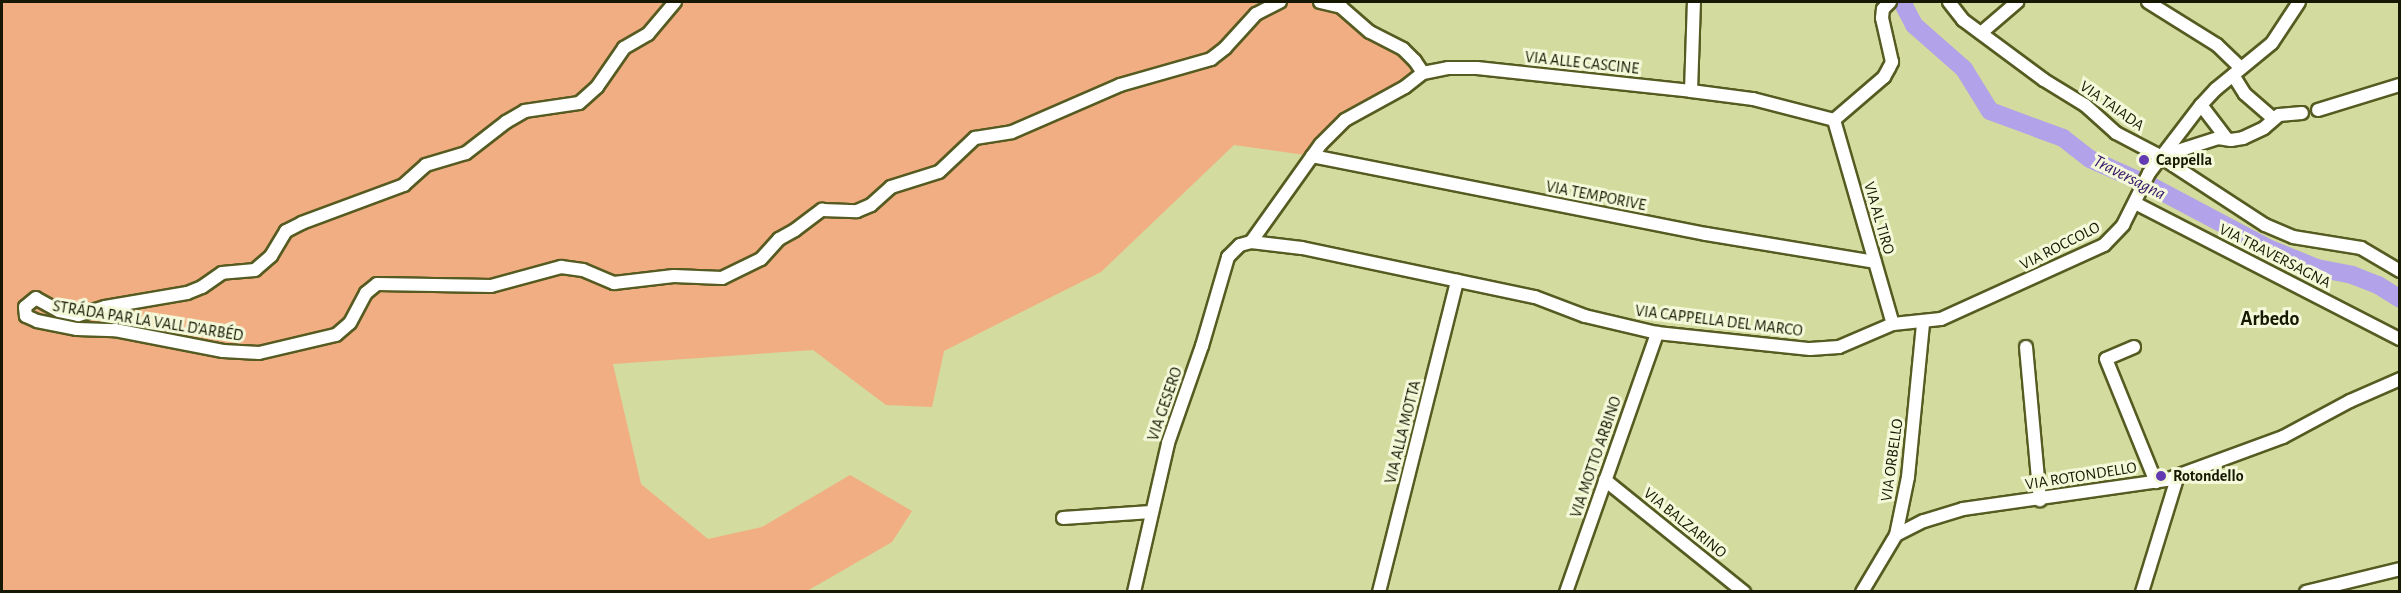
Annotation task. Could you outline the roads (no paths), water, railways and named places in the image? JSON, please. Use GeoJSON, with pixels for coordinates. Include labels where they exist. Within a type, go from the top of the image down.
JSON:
{"type":"FeatureCollection","features":[{"type":"Feature","properties":{"kind":"street","name":"STRÁDA PAR LA VALL D'ARBÉD"},"geometry":{"type":"LineString","coordinates":[[675,2],[648,34],[624,48],[606,75],[579,103],[525,111],[506,122],[466,153],[426,165],[404,185],[286,231],[271,256],[255,270],[222,273],[202,287],[187,293],[105,307],[78,315],[59,311],[36,298],[25,307],[26,316],[37,321],[77,329],[115,330],[223,351],[259,353],[327,338],[344,330],[366,293],[376,284],[500,285],[561,267],[583,270],[614,283],[674,276],[722,278],[761,259],[778,239],[795,230],[822,210],[858,211],[871,205],[891,187],[939,172],[975,138],[1012,132],[1120,85],[1210,59],[1225,48],[1256,14],[1280,2]]}},
{"type":"Feature","properties":{"kind":"street"},"geometry":{"type":"LineString","coordinates":[[1320,2],[1341,7],[1370,32],[1402,49],[1415,61],[1423,73]]}},
{"type":"Feature","properties":{"kind":"street"},"geometry":{"type":"LineString","coordinates":[[1691,91],[1694,2]]}},
{"type":"Feature","properties":{"kind":"street","name":"VIA TAIADA"},"geometry":{"type":"LineString","coordinates":[[1949,2],[1958,14],[1981,33],[2044,80],[2085,105],[2116,133],[2161,157],[2276,231],[2361,248],[2400,271]]}},
{"type":"Feature","properties":{"kind":"street"},"geometry":{"type":"LineString","coordinates":[[1981,33],[2018,2]]}},
{"type":"Feature","properties":{"kind":"street"},"geometry":{"type":"LineString","coordinates":[[2148,2],[2217,45],[2237,71],[2245,94],[2272,118]]}},
{"type":"Feature","properties":{"kind":"street","name":"VIA ROCCOLO"},"geometry":{"type":"LineString","coordinates":[[1936,321],[2096,250],[2118,232],[2149,173],[2201,105],[2237,71],[2272,43],[2299,2]]}},
{"type":"Feature","properties":{"kind":"street"},"geometry":{"type":"LineString","coordinates":[[1834,120],[1884,77],[1892,62],[1882,18],[1888,3]]}},
{"type":"Feature","properties":{"kind":"street","name":"VIA ALLE CASCINE"},"geometry":{"type":"LineString","coordinates":[[1251,242],[1312,156],[1345,120],[1405,87],[1423,73],[1448,68],[1477,68],[1691,91],[1753,99],[1834,120]]}},
{"type":"Feature","properties":{"kind":"street"},"geometry":{"type":"LineString","coordinates":[[2318,110],[2400,85]]}},
{"type":"Feature","properties":{"kind":"street"},"geometry":{"type":"LineString","coordinates":[[2201,105],[2227,139]]}},
{"type":"Feature","properties":{"kind":"street"},"geometry":{"type":"LineString","coordinates":[[2161,157],[2218,138],[2243,138],[2264,128],[2272,118],[2302,113]]}},
{"type":"Feature","properties":{"kind":"street","name":"VIA AL TIRO"},"geometry":{"type":"LineString","coordinates":[[1834,120],[1893,324]]}},
{"type":"Feature","properties":{"kind":"street","name":"VIA TEMPORIVE"},"geometry":{"type":"LineString","coordinates":[[1312,156],[1706,234],[1875,262]]}},
{"type":"Feature","properties":{"kind":"street","name":"VIA TRAVERSAGNA"},"geometry":{"type":"LineString","coordinates":[[2136,200],[2400,339]]}},
{"type":"Feature","properties":{"kind":"street","name":"VIA CAPPELLA DEL MARCO"},"geometry":{"type":"LineString","coordinates":[[1251,242],[1302,248],[1535,297],[1585,316],[1657,333],[1820,349],[1848,344],[1893,324],[1936,321]]}},
{"type":"Feature","properties":{"kind":"street","name":"VIA GESERO"},"geometry":{"type":"LineString","coordinates":[[1134,591],[1168,443],[1202,346],[1228,257],[1240,245],[1251,242]]}},
{"type":"Feature","properties":{"kind":"street","name":"VIA ALLA MOTTA"},"geometry":{"type":"LineString","coordinates":[[1379,591],[1457,281]]}},
{"type":"Feature","properties":{"kind":"street","name":"VIA ORBELLO"},"geometry":{"type":"LineString","coordinates":[[1862,591],[1896,535],[1908,477],[1923,323]]}},
{"type":"Feature","properties":{"kind":"street","name":"VIA MOTTO ARBINO"},"geometry":{"type":"LineString","coordinates":[[1566,591],[1657,333]]}},
{"type":"Feature","properties":{"kind":"street"},"geometry":{"type":"LineString","coordinates":[[2026,346],[2040,500]]}},
{"type":"Feature","properties":{"kind":"street"},"geometry":{"type":"LineString","coordinates":[[2134,347],[2106,359],[2156,482]]}},
{"type":"Feature","properties":{"kind":"street","name":"VIA ROTONDELLO"},"geometry":{"type":"LineString","coordinates":[[1896,535],[1948,513],[2156,482],[2283,437],[2350,400],[2400,379]]}},
{"type":"Feature","properties":{"kind":"street"},"geometry":{"type":"LineString","coordinates":[[2142,591],[2178,475]]}},
{"type":"Feature","properties":{"kind":"street","name":"VIA BALZARINO"},"geometry":{"type":"LineString","coordinates":[[1605,480],[1744,591]]}},
{"type":"Feature","properties":{"kind":"street"},"geometry":{"type":"LineString","coordinates":[[1063,518],[1151,512]]}},
{"type":"Feature","properties":{"kind":"street"},"geometry":{"type":"LineString","coordinates":[[2306,591],[2400,569]]}},
{"type":"Feature","properties":{"kind":"waterway","name":"Traversagna"},"geometry":{"type":"LineString","coordinates":[[1902,2],[1914,25],[1964,69],[1990,111],[2063,138],[2090,159],[2153,187],[2268,248],[2317,268],[2352,275],[2378,285],[2400,299]]}},
{"type":"Feature","properties":{"kind":"place","name":"Cappella"},"geometry":{"type":"Point","coordinates":[2144,160]}},
{"type":"Feature","properties":{"kind":"place","name":"Rotondello"},"geometry":{"type":"Point","coordinates":[2161,476]}},
{"type":"Feature","properties":{"kind":"district","name":"Arbedo"},"geometry":{"type":"Point","coordinates":[2270,319]}}]}
